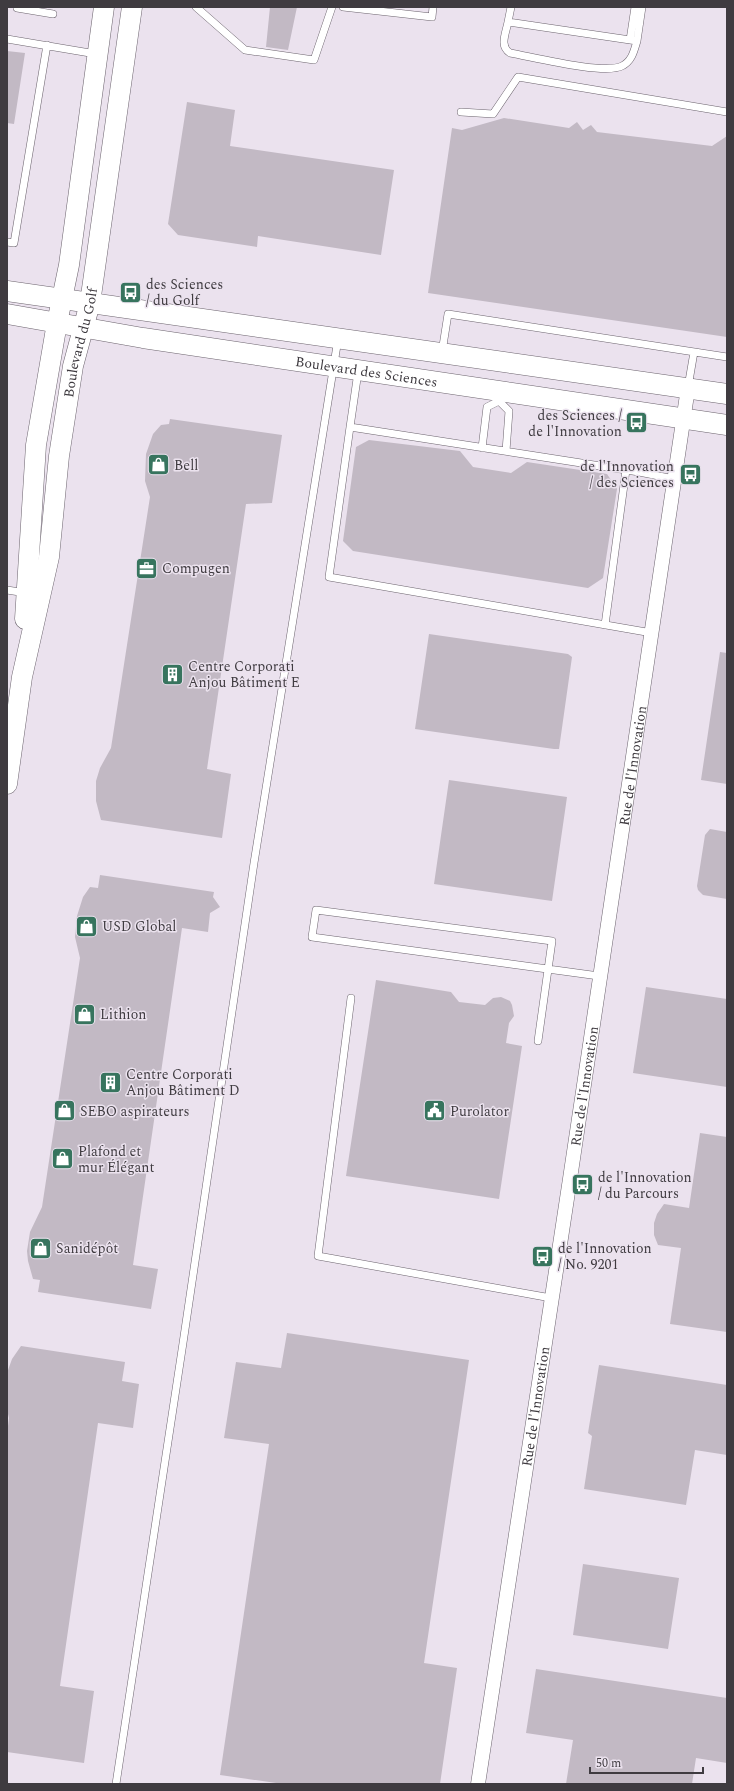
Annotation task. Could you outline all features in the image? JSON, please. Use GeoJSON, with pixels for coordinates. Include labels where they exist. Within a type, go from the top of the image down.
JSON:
{"type":"FeatureCollection","features":[{"type":"Feature","properties":{"kind":"street","name":"Boulevard du Golf"},"geometry":{"type":"LineString","coordinates":[[7,784],[22,677],[36,445],[57,323],[69,265],[104,7]]}},
{"type":"Feature","properties":{"kind":"street","name":"Boulevard du Golf"},"geometry":{"type":"LineString","coordinates":[[22,677],[49,557],[61,441],[73,366],[90,303],[132,7]]}},
{"type":"Feature","properties":{"kind":"street","name":"Boulevard des Sciences"},"geometry":{"type":"LineString","coordinates":[[7,291],[338,337],[727,394]]}},
{"type":"Feature","properties":{"kind":"street","name":"Boulevard des Sciences"},"geometry":{"type":"LineString","coordinates":[[7,314],[83,328],[334,366],[500,396],[727,425]]}},
{"type":"Feature","properties":{"kind":"street","name":"Rue de l'Innovation"},"geometry":{"type":"LineString","coordinates":[[478,1784],[599,976],[627,802],[688,388]]}},
{"type":"Feature","properties":{"kind":"lane"},"geometry":{"type":"LineString","coordinates":[[196,7],[245,50],[314,60],[332,7]]}},
{"type":"Feature","properties":{"kind":"lane"},"geometry":{"type":"LineString","coordinates":[[343,7],[432,17],[433,7]]}},
{"type":"Feature","properties":{"kind":"lane"},"geometry":{"type":"LineString","coordinates":[[511,7],[504,44],[506,50],[593,68],[613,68],[623,66],[632,58],[635,7]]}},
{"type":"Feature","properties":{"kind":"lane"},"geometry":{"type":"LineString","coordinates":[[633,40],[642,7]]}},
{"type":"Feature","properties":{"kind":"lane"},"geometry":{"type":"LineString","coordinates":[[17,8],[53,14]]}},
{"type":"Feature","properties":{"kind":"lane"},"geometry":{"type":"LineString","coordinates":[[508,22],[633,40]]}},
{"type":"Feature","properties":{"kind":"lane"},"geometry":{"type":"LineString","coordinates":[[7,39],[97,54]]}},
{"type":"Feature","properties":{"kind":"lane"},"geometry":{"type":"LineString","coordinates":[[7,242],[14,243],[47,45]]}},
{"type":"Feature","properties":{"kind":"lane"},"geometry":{"type":"LineString","coordinates":[[461,112],[493,114],[518,77],[727,112]]}},
{"type":"Feature","properties":{"kind":"lane"},"geometry":{"type":"LineString","coordinates":[[442,352],[448,314],[727,357]]}},
{"type":"Feature","properties":{"kind":"lane"},"geometry":{"type":"LineString","coordinates":[[116,1784],[254,863],[338,337]]}},
{"type":"Feature","properties":{"kind":"lane"},"geometry":{"type":"LineString","coordinates":[[688,388],[694,352]]}},
{"type":"Feature","properties":{"kind":"lane"},"geometry":{"type":"LineString","coordinates":[[358,370],[329,577],[652,633]]}},
{"type":"Feature","properties":{"kind":"lane"},"geometry":{"type":"LineString","coordinates":[[482,448],[487,407],[500,396],[509,411],[506,451]]}},
{"type":"Feature","properties":{"kind":"lane"},"geometry":{"type":"LineString","coordinates":[[350,427],[626,470],[674,479]]}},
{"type":"Feature","properties":{"kind":"lane"},"geometry":{"type":"LineString","coordinates":[[605,625],[626,470]]}},
{"type":"Feature","properties":{"kind":"lane"},"geometry":{"type":"LineString","coordinates":[[7,590],[27,593]]}},
{"type":"Feature","properties":{"kind":"lane"},"geometry":{"type":"LineString","coordinates":[[538,1041],[547,969],[552,941],[316,910],[312,937],[547,969],[599,976]]}},
{"type":"Feature","properties":{"kind":"lane"},"geometry":{"type":"LineString","coordinates":[[351,998],[318,1256],[551,1298]]}},
{"type":"Feature","properties":{"kind":"building"},"geometry":{"type":"Polygon","coordinates":[[[270,7],[297,7],[288,50],[266,47],[270,7]]]}},
{"type":"Feature","properties":{"kind":"building"},"geometry":{"type":"Polygon","coordinates":[[[7,51],[25,53],[14,124],[7,123],[7,51]]]}},
{"type":"Feature","properties":{"kind":"building"},"geometry":{"type":"Polygon","coordinates":[[[187,102],[235,110],[230,146],[394,170],[381,255],[258,236],[257,247],[178,235],[168,224],[187,102]]]}},
{"type":"Feature","properties":{"kind":"building"},"geometry":{"type":"Polygon","coordinates":[[[504,118],[569,128],[577,122],[583,130],[591,125],[597,132],[712,146],[727,136],[727,337],[428,293],[452,128],[462,130],[504,118]]]}},
{"type":"Feature","properties":{"kind":"building","name":"Centre Corporati Anjou Bâtiment E"},"geometry":{"type":"Polygon","coordinates":[[[170,419],[282,435],[272,503],[246,504],[207,769],[231,774],[222,838],[101,820],[96,801],[96,781],[100,768],[111,748],[150,497],[145,481],[146,454],[153,434],[161,425],[169,424],[170,419]]]}},
{"type":"Feature","properties":{"kind":"building"},"geometry":{"type":"Polygon","coordinates":[[[369,440],[460,451],[473,467],[511,473],[527,462],[607,474],[617,489],[603,578],[588,588],[353,551],[343,541],[356,447],[369,440]]]}},
{"type":"Feature","properties":{"kind":"building"},"geometry":{"type":"Polygon","coordinates":[[[429,634],[568,654],[572,657],[559,749],[415,729],[429,634]]]}},
{"type":"Feature","properties":{"kind":"building"},"geometry":{"type":"Polygon","coordinates":[[[720,652],[727,653],[727,784],[701,780],[720,652]]]}},
{"type":"Feature","properties":{"kind":"building"},"geometry":{"type":"Polygon","coordinates":[[[449,780],[567,797],[552,901],[434,884],[449,780]]]}},
{"type":"Feature","properties":{"kind":"building"},"geometry":{"type":"Polygon","coordinates":[[[710,829],[727,832],[727,899],[703,895],[698,890],[697,886],[705,835],[710,829]]]}},
{"type":"Feature","properties":{"kind":"building","name":"Centre Corporati Anjou Bâtiment D"},"geometry":{"type":"Polygon","coordinates":[[[100,875],[214,892],[213,897],[220,907],[210,913],[208,932],[182,928],[133,1265],[158,1269],[151,1309],[38,1292],[40,1280],[33,1279],[28,1261],[27,1251],[30,1232],[42,1207],[80,958],[75,937],[77,916],[83,897],[90,887],[98,888],[100,875]]]}},
{"type":"Feature","properties":{"kind":"building","name":"Purolator"},"geometry":{"type":"Polygon","coordinates":[[[376,980],[451,992],[459,1002],[485,1005],[493,998],[501,997],[510,1001],[514,1016],[509,1023],[506,1043],[522,1046],[499,1199],[346,1176],[376,980]]]}},
{"type":"Feature","properties":{"kind":"building"},"geometry":{"type":"Polygon","coordinates":[[[646,987],[727,999],[727,1087],[633,1073],[646,987]]]}},
{"type":"Feature","properties":{"kind":"building"},"geometry":{"type":"Polygon","coordinates":[[[700,1133],[727,1137],[727,1332],[670,1324],[681,1248],[658,1245],[654,1235],[654,1223],[657,1214],[664,1204],[689,1208],[700,1133]]]}},
{"type":"Feature","properties":{"kind":"building"},"geometry":{"type":"Polygon","coordinates":[[[287,1333],[469,1360],[424,1663],[457,1668],[440,1784],[283,1784],[220,1775],[269,1444],[224,1438],[236,1362],[281,1368],[287,1333]]]}},
{"type":"Feature","properties":{"kind":"building"},"geometry":{"type":"Polygon","coordinates":[[[21,1346],[125,1362],[122,1381],[139,1384],[133,1428],[98,1423],[60,1686],[94,1691],[84,1763],[7,1752],[7,1434],[9,1418],[7,1410],[7,1373],[12,1359],[21,1346]]]}},
{"type":"Feature","properties":{"kind":"building"},"geometry":{"type":"Polygon","coordinates":[[[599,1365],[727,1385],[727,1455],[695,1450],[686,1505],[584,1489],[592,1436],[588,1433],[599,1365]]]}},
{"type":"Feature","properties":{"kind":"building"},"geometry":{"type":"Polygon","coordinates":[[[583,1564],[679,1578],[668,1649],[573,1635],[583,1564]]]}},
{"type":"Feature","properties":{"kind":"building"},"geometry":{"type":"Polygon","coordinates":[[[536,1669],[727,1698],[727,1763],[696,1758],[692,1784],[566,1784],[573,1740],[526,1733],[536,1669]]]}},
{"type":"Feature","properties":{"kind":"place","name":"des Sciences / du Golf"},"geometry":{"type":"Point","coordinates":[131,292]}},
{"type":"Feature","properties":{"kind":"place","name":"des Sciences / de l'Innovation"},"geometry":{"type":"Point","coordinates":[637,423]}},
{"type":"Feature","properties":{"kind":"place","name":"Bell"},"geometry":{"type":"Point","coordinates":[158,465]}},
{"type":"Feature","properties":{"kind":"place","name":"de l'Innovation / des Sciences"},"geometry":{"type":"Point","coordinates":[690,474]}},
{"type":"Feature","properties":{"kind":"place","name":"Compugen"},"geometry":{"type":"Point","coordinates":[146,568]}},
{"type":"Feature","properties":{"kind":"place","name":"Centre Corporati Anjou Bâtiment E"},"geometry":{"type":"Point","coordinates":[172,674]}},
{"type":"Feature","properties":{"kind":"place","name":"USD Global"},"geometry":{"type":"Point","coordinates":[87,926]}},
{"type":"Feature","properties":{"kind":"place","name":"Lithion"},"geometry":{"type":"Point","coordinates":[84,1014]}},
{"type":"Feature","properties":{"kind":"place","name":"Centre Corporati Anjou Bâtiment D"},"geometry":{"type":"Point","coordinates":[111,1082]}},
{"type":"Feature","properties":{"kind":"place","name":"SEBO aspirateurs"},"geometry":{"type":"Point","coordinates":[65,1111]}},
{"type":"Feature","properties":{"kind":"place","name":"Purolator"},"geometry":{"type":"Point","coordinates":[434,1111]}},
{"type":"Feature","properties":{"kind":"place","name":"Plafond et mur Élégant"},"geometry":{"type":"Point","coordinates":[62,1159]}},
{"type":"Feature","properties":{"kind":"place","name":"de l'Innovation / du Parcours"},"geometry":{"type":"Point","coordinates":[583,1185]}},
{"type":"Feature","properties":{"kind":"place","name":"Sanidépôt"},"geometry":{"type":"Point","coordinates":[40,1248]}},
{"type":"Feature","properties":{"kind":"place","name":"de l'Innovation / No. 9201"},"geometry":{"type":"Point","coordinates":[543,1256]}}]}
